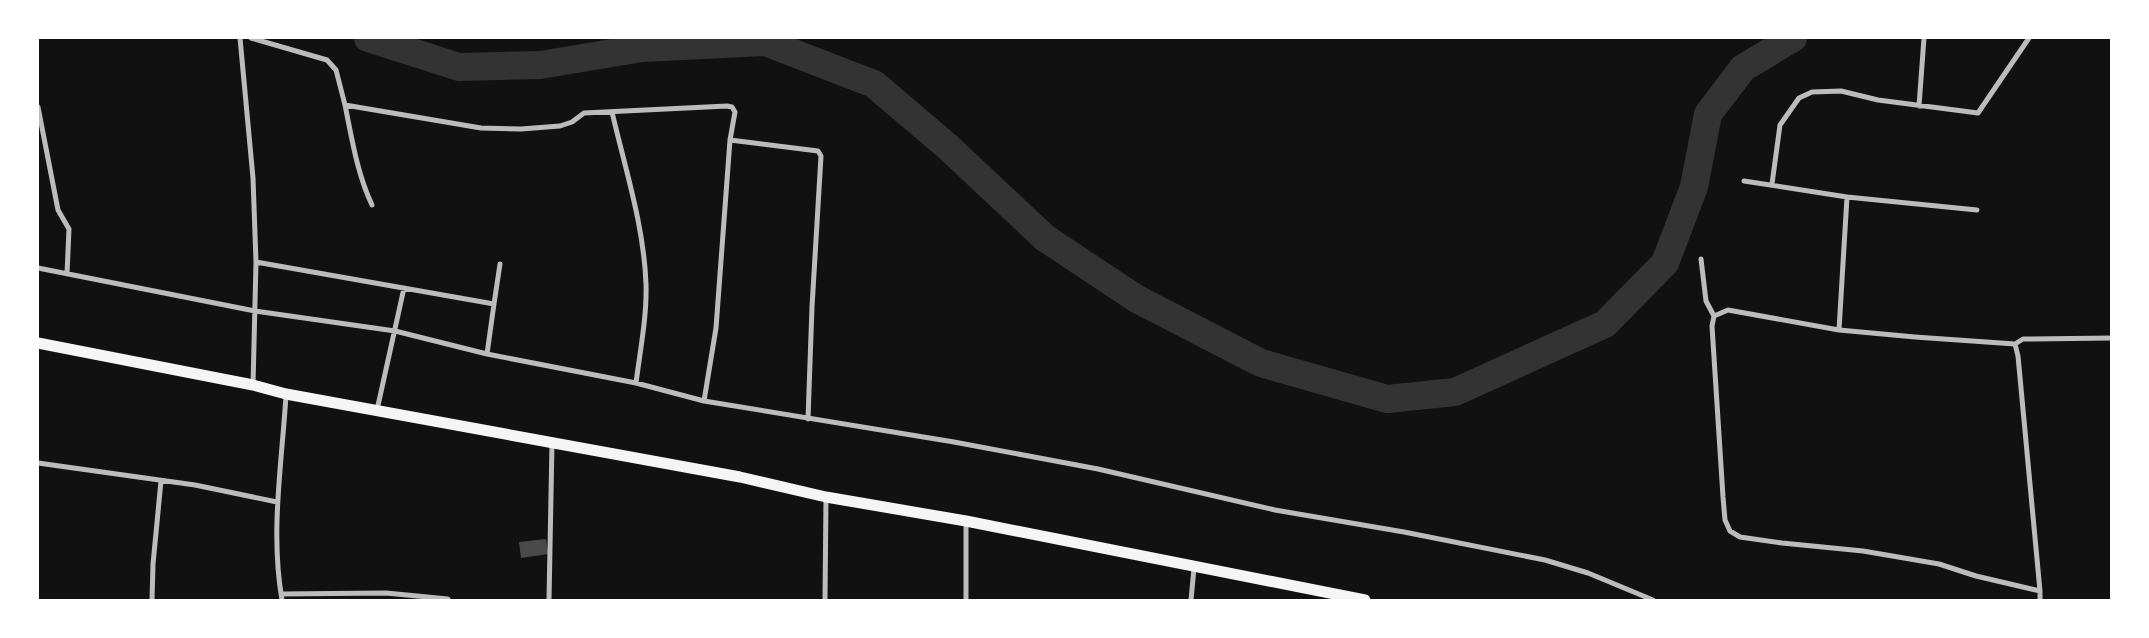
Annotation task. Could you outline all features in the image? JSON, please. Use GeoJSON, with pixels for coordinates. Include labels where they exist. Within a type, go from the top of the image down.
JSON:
{"type":"FeatureCollection","features":[{"type":"Feature","properties":{"kind":"highway"},"geometry":{"type":"LineString","coordinates":[[38,343],[286,394],[740,477],[826,497],[966,521],[1194,568],[1365,600]]}},
{"type":"Feature","properties":{"kind":"street"},"geometry":{"type":"LineString","coordinates":[[240,38],[253,178],[256,262],[253,386]]}},
{"type":"Feature","properties":{"kind":"street"},"geometry":{"type":"LineString","coordinates":[[251,38],[328,60],[336,70],[359,173],[372,205]]}},
{"type":"Feature","properties":{"kind":"street"},"geometry":{"type":"LineString","coordinates":[[1920,106],[1924,38]]}},
{"type":"Feature","properties":{"kind":"street"},"geometry":{"type":"LineString","coordinates":[[1772,184],[1780,124],[1799,98],[1805,94],[1841,91],[1878,100],[1978,112],[2029,38]]}},
{"type":"Feature","properties":{"kind":"street"},"geometry":{"type":"LineString","coordinates":[[345,105],[481,128],[521,129],[560,126],[572,122],[584,113],[730,106],[735,112],[730,140],[716,328],[704,401]]}},
{"type":"Feature","properties":{"kind":"street"},"geometry":{"type":"LineString","coordinates":[[38,106],[58,210],[69,229],[67,274]]}},
{"type":"Feature","properties":{"kind":"street"},"geometry":{"type":"LineString","coordinates":[[612,112],[643,245],[646,286],[644,324],[636,383]]}},
{"type":"Feature","properties":{"kind":"street"},"geometry":{"type":"LineString","coordinates":[[730,140],[818,151],[820,155],[808,419]]}},
{"type":"Feature","properties":{"kind":"street"},"geometry":{"type":"LineString","coordinates":[[1744,181],[1846,197],[1977,210]]}},
{"type":"Feature","properties":{"kind":"street"},"geometry":{"type":"LineString","coordinates":[[1839,330],[1846,197]]}},
{"type":"Feature","properties":{"kind":"street"},"geometry":{"type":"LineString","coordinates":[[1702,259],[1706,301],[1714,316],[1712,326],[1723,497],[1725,520],[1730,531],[1740,536],[1782,544],[1864,551],[1939,564],[1976,576],[2040,591]]}},
{"type":"Feature","properties":{"kind":"street"},"geometry":{"type":"LineString","coordinates":[[256,262],[494,304]]}},
{"type":"Feature","properties":{"kind":"street"},"geometry":{"type":"LineString","coordinates":[[487,354],[500,264]]}},
{"type":"Feature","properties":{"kind":"street"},"geometry":{"type":"LineString","coordinates":[[38,268],[255,311],[395,331],[487,354],[636,383],[704,401],[974,445],[1098,469],[1275,510],[1404,532],[1545,560],[1588,573],[1654,600]]}},
{"type":"Feature","properties":{"kind":"street"},"geometry":{"type":"LineString","coordinates":[[377,410],[404,288]]}},
{"type":"Feature","properties":{"kind":"street"},"geometry":{"type":"LineString","coordinates":[[1714,316],[1728,310],[1839,330],[1915,338],[2015,344],[2023,339],[2112,338]]}},
{"type":"Feature","properties":{"kind":"street"},"geometry":{"type":"LineString","coordinates":[[2015,344],[2018,356],[2040,600]]}},
{"type":"Feature","properties":{"kind":"street"},"geometry":{"type":"LineString","coordinates":[[282,600],[277,556],[277,502],[286,394]]}},
{"type":"Feature","properties":{"kind":"street"},"geometry":{"type":"LineString","coordinates":[[549,600],[552,443]]}},
{"type":"Feature","properties":{"kind":"street"},"geometry":{"type":"LineString","coordinates":[[38,464],[195,485],[277,502]]}},
{"type":"Feature","properties":{"kind":"street"},"geometry":{"type":"LineString","coordinates":[[152,600],[153,564],[161,481]]}},
{"type":"Feature","properties":{"kind":"street"},"geometry":{"type":"LineString","coordinates":[[825,600],[826,497]]}},
{"type":"Feature","properties":{"kind":"street"},"geometry":{"type":"LineString","coordinates":[[966,521],[966,600]]}},
{"type":"Feature","properties":{"kind":"street"},"geometry":{"type":"LineString","coordinates":[[1191,600],[1194,568]]}},
{"type":"Feature","properties":{"kind":"street"},"geometry":{"type":"LineString","coordinates":[[281,594],[386,593],[448,599]]}},
{"type":"Feature","properties":{"kind":"building"},"geometry":{"type":"Polygon","coordinates":[[[546,539],[548,554],[521,558],[519,542],[546,539]]]}},
{"type":"Feature","properties":{"kind":"waterway"},"geometry":{"type":"LineString","coordinates":[[368,38],[459,67],[540,65],[642,48],[765,42],[874,84],[948,147],[1045,238],[1137,299],[1261,363],[1387,399],[1455,392],[1605,324],[1665,263],[1694,187],[1708,114],[1743,68],[1793,38]]}}]}
